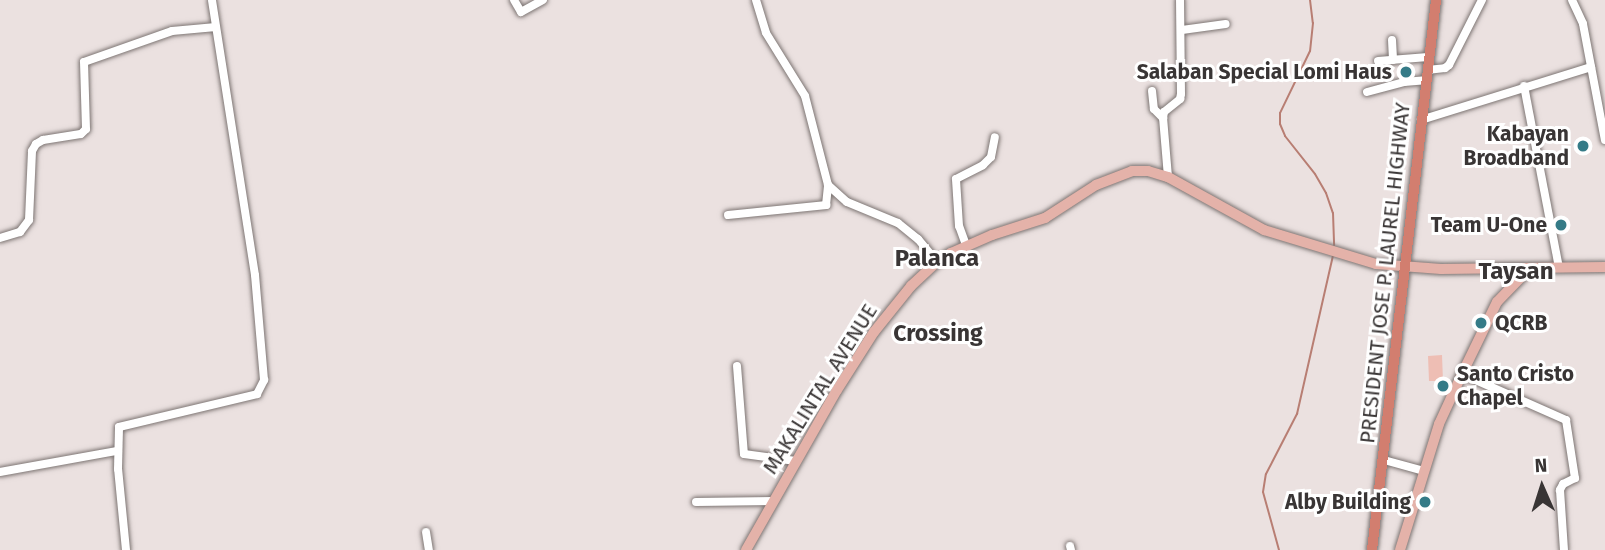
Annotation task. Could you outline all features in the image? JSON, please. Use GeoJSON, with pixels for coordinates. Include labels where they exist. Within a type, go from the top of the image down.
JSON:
{"type":"FeatureCollection","features":[{"type":"Feature","properties":{"kind":"highway","name":"PRESIDENT JOSE P. LAUREL HIGHWAY"},"geometry":{"type":"LineString","coordinates":[[1372,550],[1436,0]]}},
{"type":"Feature","properties":{"kind":"main road","name":"MAKALINTAL AVENUE"},"geometry":{"type":"LineString","coordinates":[[746,550],[874,332],[911,286],[936,261],[966,245],[1045,218],[1096,185],[1132,171],[1148,171],[1168,177],[1241,220],[1324,250],[1403,268],[1605,267]]}},
{"type":"Feature","properties":{"kind":"main road"},"geometry":{"type":"LineString","coordinates":[[1400,550],[1439,424],[1497,302],[1529,268]]}},
{"type":"Feature","properties":{"kind":"street"},"geometry":{"type":"LineString","coordinates":[[126,550],[117,452],[119,426],[257,394],[262,388],[255,275],[212,0]]}},
{"type":"Feature","properties":{"kind":"street"},"geometry":{"type":"LineString","coordinates":[[514,0],[521,12],[543,0]]}},
{"type":"Feature","properties":{"kind":"street"},"geometry":{"type":"LineString","coordinates":[[727,215],[826,205],[828,185],[806,96],[766,33],[756,0]]}},
{"type":"Feature","properties":{"kind":"street"},"geometry":{"type":"LineString","coordinates":[[1168,177],[1163,118],[1164,112],[1180,99],[1181,94],[1180,0]]}},
{"type":"Feature","properties":{"kind":"street"},"geometry":{"type":"LineString","coordinates":[[1367,92],[1426,75],[1449,65],[1482,0]]}},
{"type":"Feature","properties":{"kind":"street"},"geometry":{"type":"LineString","coordinates":[[1572,0],[1583,24],[1605,140]]}},
{"type":"Feature","properties":{"kind":"street"},"geometry":{"type":"LineString","coordinates":[[1182,30],[1226,24]]}},
{"type":"Feature","properties":{"kind":"street"},"geometry":{"type":"LineString","coordinates":[[0,238],[20,232],[29,220],[32,151],[36,144],[43,139],[81,134],[86,130],[84,62],[172,31],[215,27]]}},
{"type":"Feature","properties":{"kind":"street"},"geometry":{"type":"LineString","coordinates":[[1392,40],[1393,60]]}},
{"type":"Feature","properties":{"kind":"street"},"geometry":{"type":"LineString","coordinates":[[1378,61],[1428,57]]}},
{"type":"Feature","properties":{"kind":"street"},"geometry":{"type":"LineString","coordinates":[[1421,120],[1591,67]]}},
{"type":"Feature","properties":{"kind":"street"},"geometry":{"type":"LineString","coordinates":[[1524,86],[1559,268]]}},
{"type":"Feature","properties":{"kind":"street"},"geometry":{"type":"LineString","coordinates":[[1152,90],[1154,109],[1163,118]]}},
{"type":"Feature","properties":{"kind":"street"},"geometry":{"type":"LineString","coordinates":[[966,245],[959,226],[956,179],[983,165],[991,157],[995,137]]}},
{"type":"Feature","properties":{"kind":"street"},"geometry":{"type":"LineString","coordinates":[[828,185],[846,201],[898,223],[918,239],[936,261]]}},
{"type":"Feature","properties":{"kind":"street"},"geometry":{"type":"LineString","coordinates":[[737,366],[744,454],[796,461]]}},
{"type":"Feature","properties":{"kind":"street"},"geometry":{"type":"LineString","coordinates":[[1462,374],[1566,420],[1575,478],[1563,484],[1560,490],[1564,550]]}},
{"type":"Feature","properties":{"kind":"street"},"geometry":{"type":"LineString","coordinates":[[0,472],[117,452]]}},
{"type":"Feature","properties":{"kind":"street"},"geometry":{"type":"LineString","coordinates":[[1384,460],[1424,471]]}},
{"type":"Feature","properties":{"kind":"street"},"geometry":{"type":"LineString","coordinates":[[696,502],[774,501]]}},
{"type":"Feature","properties":{"kind":"street"},"geometry":{"type":"LineString","coordinates":[[425,532],[429,550]]}},
{"type":"Feature","properties":{"kind":"shaded area"},"geometry":{"type":"Polygon","coordinates":[[[1442,355],[1443,381],[1429,381],[1428,356],[1442,355]]]}},
{"type":"Feature","properties":{"kind":"waterway"},"geometry":{"type":"LineString","coordinates":[[1310,0],[1313,23],[1310,51],[1280,113],[1280,124],[1285,136],[1315,174],[1326,193],[1333,213],[1334,245]]}},
{"type":"Feature","properties":{"kind":"waterway"},"geometry":{"type":"LineString","coordinates":[[1279,550],[1263,492],[1266,474],[1297,414],[1333,255]]}},
{"type":"Feature","properties":{"kind":"place","name":"Salaban Special Lomi Haus"},"geometry":{"type":"Point","coordinates":[1406,72]}},
{"type":"Feature","properties":{"kind":"place","name":"Kabayan Broadband"},"geometry":{"type":"Point","coordinates":[1583,146]}},
{"type":"Feature","properties":{"kind":"place","name":"Team U-One"},"geometry":{"type":"Point","coordinates":[1561,225]}},
{"type":"Feature","properties":{"kind":"place","name":"QCRB"},"geometry":{"type":"Point","coordinates":[1481,323]}},
{"type":"Feature","properties":{"kind":"place","name":"Santo Cristo Chapel"},"geometry":{"type":"Point","coordinates":[1443,386]}},
{"type":"Feature","properties":{"kind":"place","name":"Alby Building"},"geometry":{"type":"Point","coordinates":[1425,502]}},
{"type":"Feature","properties":{"kind":"district","name":"Palanca"},"geometry":{"type":"Point","coordinates":[937,259]}},
{"type":"Feature","properties":{"kind":"district","name":"Taysan"},"geometry":{"type":"Point","coordinates":[1516,272]}},
{"type":"Feature","properties":{"kind":"district","name":"Crossing"},"geometry":{"type":"Point","coordinates":[938,333]}}]}
